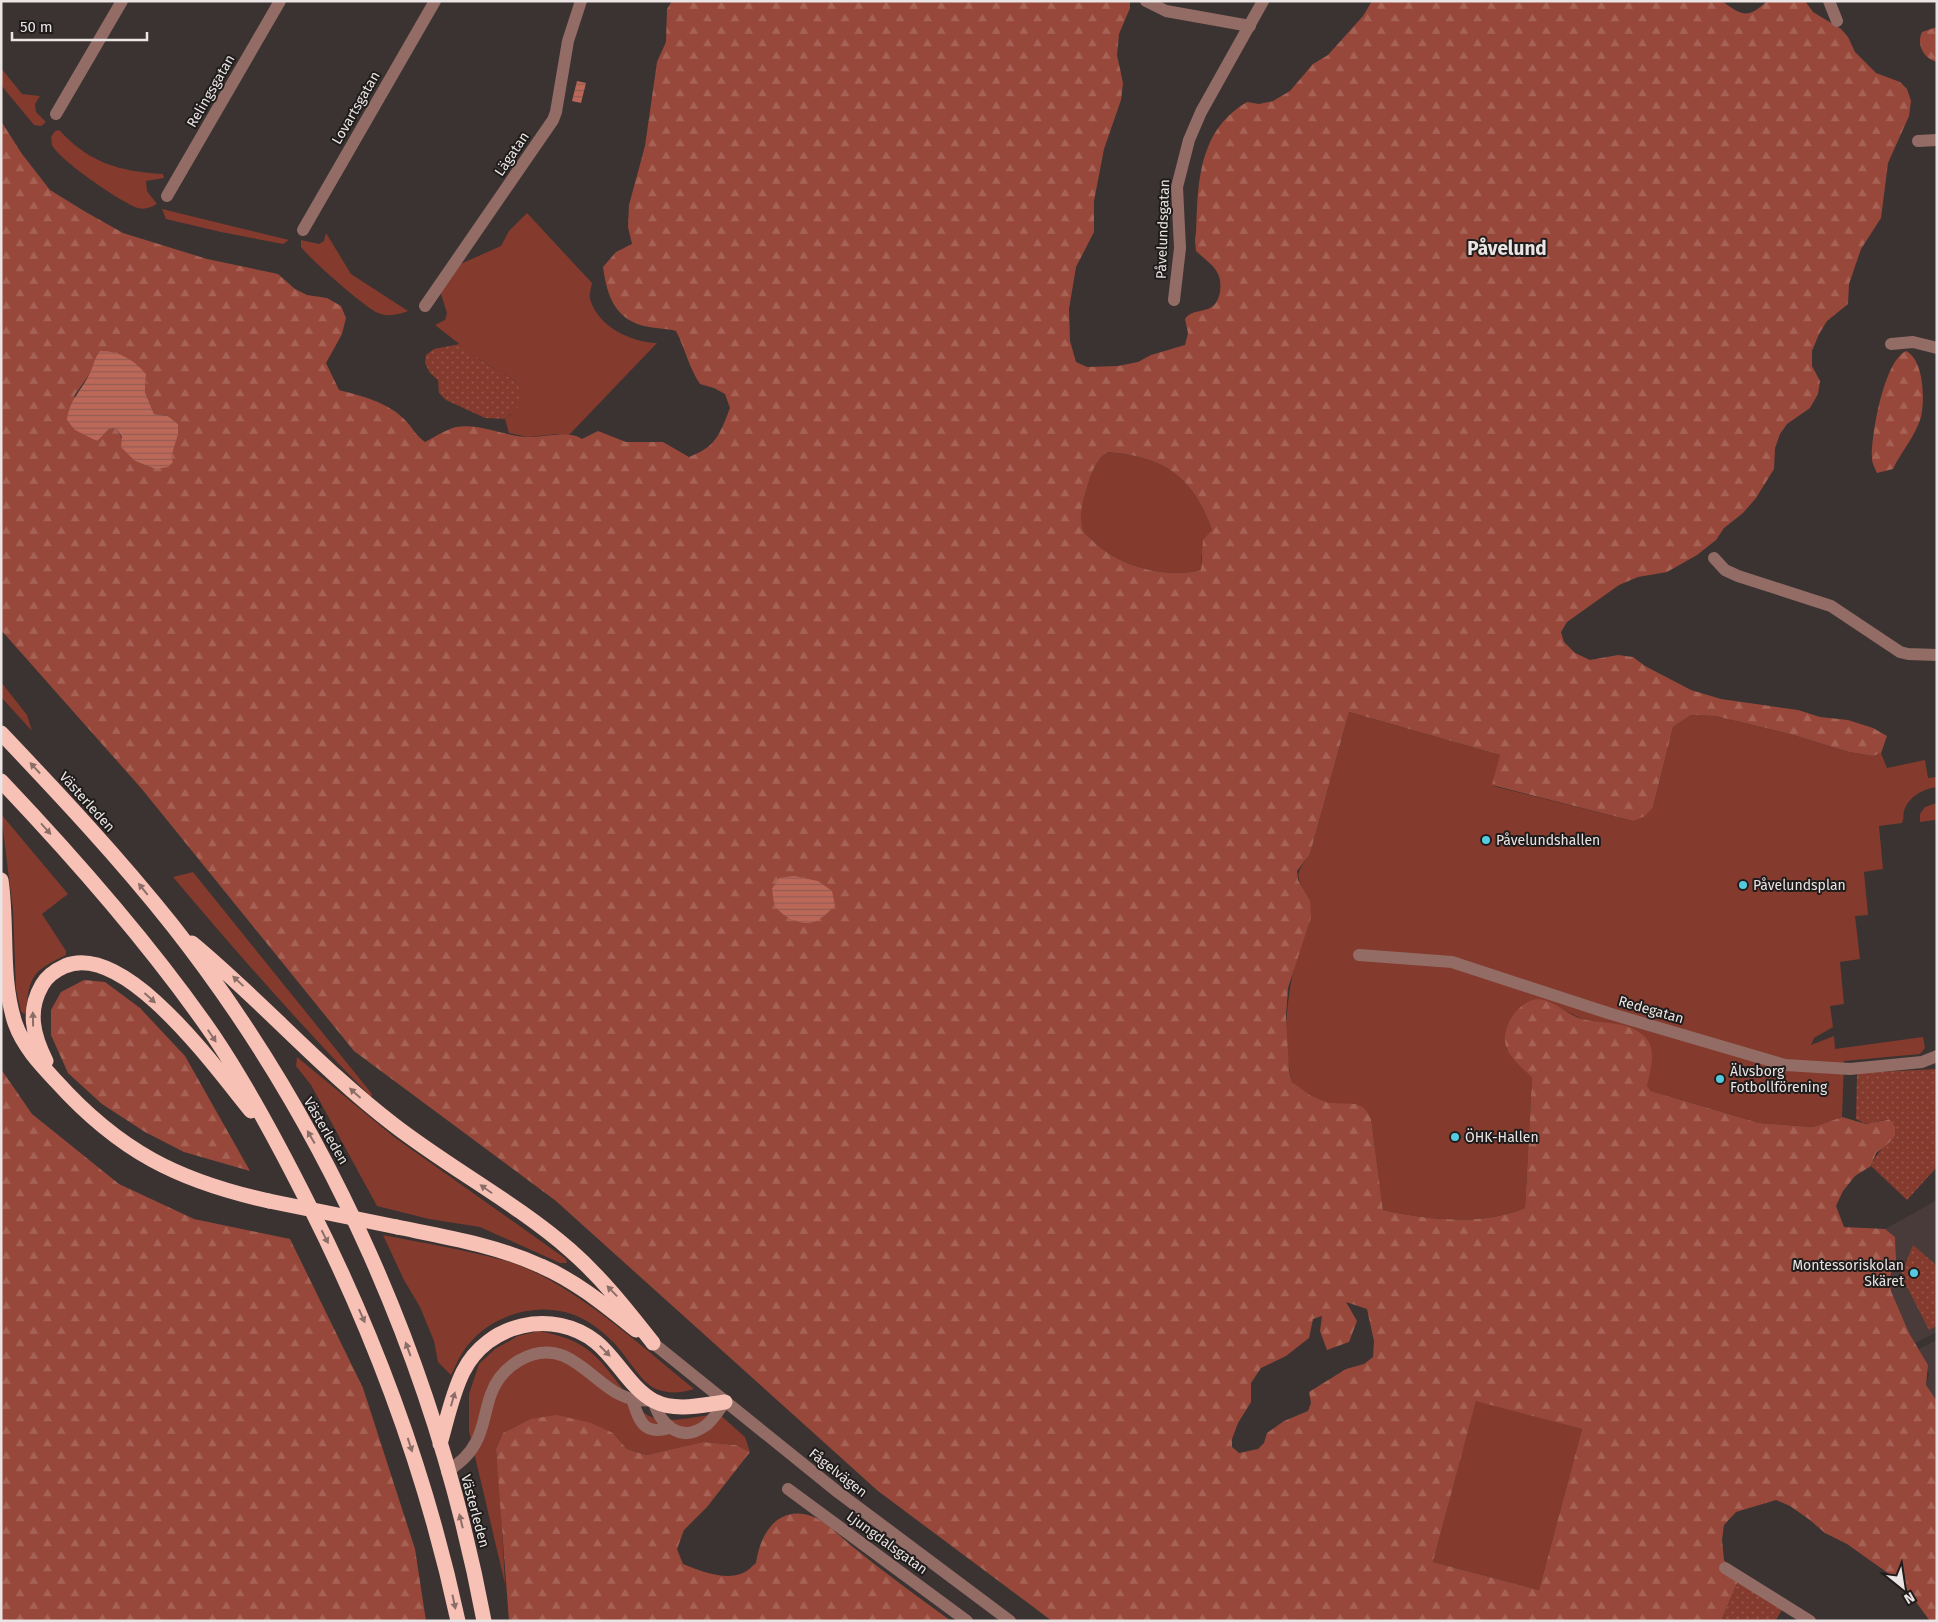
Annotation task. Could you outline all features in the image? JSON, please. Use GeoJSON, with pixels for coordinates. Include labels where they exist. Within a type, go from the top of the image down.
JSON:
{"type":"FeatureCollection","features":[{"type":"Feature","properties":{"kind":"highway","name":"Västerleden"},"geometry":{"type":"LineString","coordinates":[[1,733],[82,820],[174,927],[236,1014],[290,1101],[335,1179],[379,1275],[408,1347],[440,1446],[473,1568],[484,1621]]}},
{"type":"Feature","properties":{"kind":"highway"},"geometry":{"type":"LineString","coordinates":[[1,781],[112,903],[164,968],[213,1036],[280,1147],[342,1272],[394,1399],[433,1518],[458,1621]]}},
{"type":"Feature","properties":{"kind":"highway"},"geometry":{"type":"LineString","coordinates":[[1,880],[5,903],[10,1000],[16,1024],[26,1045],[55,1080],[90,1117],[120,1141],[155,1164],[224,1192],[397,1227],[509,1253],[542,1266],[594,1297],[653,1343]]}},
{"type":"Feature","properties":{"kind":"highway"},"geometry":{"type":"LineString","coordinates":[[174,927],[233,976],[356,1094],[388,1121],[538,1225],[569,1250],[618,1297],[653,1343]]}},
{"type":"Feature","properties":{"kind":"highway"},"geometry":{"type":"LineString","coordinates":[[55,1080],[38,1046],[33,1028],[35,997],[44,981],[57,970],[73,963],[99,964],[123,976],[149,996],[187,1033],[280,1147]]}},
{"type":"Feature","properties":{"kind":"highway"},"geometry":{"type":"LineString","coordinates":[[440,1446],[456,1387],[464,1370],[480,1348],[503,1332],[517,1327],[551,1323],[568,1326],[582,1333],[606,1351],[640,1390],[653,1400],[674,1407],[725,1402]]}},
{"type":"Feature","properties":{"kind":"street"},"geometry":{"type":"LineString","coordinates":[[56,114],[122,1]]}},
{"type":"Feature","properties":{"kind":"street","name":"Relingsgatan"},"geometry":{"type":"LineString","coordinates":[[167,196],[280,1]]}},
{"type":"Feature","properties":{"kind":"street","name":"Lovartsgatan"},"geometry":{"type":"LineString","coordinates":[[303,230],[435,1]]}},
{"type":"Feature","properties":{"kind":"street","name":"Lägatan"},"geometry":{"type":"LineString","coordinates":[[425,306],[553,120],[568,40],[581,1]]}},
{"type":"Feature","properties":{"kind":"street"},"geometry":{"type":"LineString","coordinates":[[1146,1],[1166,12],[1250,26]]}},
{"type":"Feature","properties":{"kind":"street"},"geometry":{"type":"LineString","coordinates":[[1184,14],[1185,1]]}},
{"type":"Feature","properties":{"kind":"street","name":"Påvelundsgatan"},"geometry":{"type":"LineString","coordinates":[[1174,300],[1180,248],[1177,187],[1185,155],[1201,112],[1263,1]]}},
{"type":"Feature","properties":{"kind":"street"},"geometry":{"type":"LineString","coordinates":[[1829,1],[1837,20]]}},
{"type":"Feature","properties":{"kind":"street"},"geometry":{"type":"LineString","coordinates":[[1918,141],[1937,140]]}},
{"type":"Feature","properties":{"kind":"street"},"geometry":{"type":"LineString","coordinates":[[1891,344],[1913,342],[1937,348]]}},
{"type":"Feature","properties":{"kind":"street"},"geometry":{"type":"LineString","coordinates":[[1714,558],[1726,570],[1738,576],[1831,606],[1900,652],[1937,655]]}},
{"type":"Feature","properties":{"kind":"street","name":"Redegatan"},"geometry":{"type":"LineString","coordinates":[[1360,956],[1452,962],[1599,1010],[1785,1065],[1850,1068],[1922,1062],[1937,1056]]}},
{"type":"Feature","properties":{"kind":"street","name":"Fågelvägen"},"geometry":{"type":"LineString","coordinates":[[653,1343],[839,1493],[1010,1621]]}},
{"type":"Feature","properties":{"kind":"street"},"geometry":{"type":"LineString","coordinates":[[447,1472],[467,1457],[477,1441],[491,1394],[498,1380],[523,1358],[540,1352],[557,1354],[580,1364],[614,1392],[632,1399],[653,1400],[658,1415],[669,1428],[683,1432],[697,1431],[707,1426],[725,1402]]}},
{"type":"Feature","properties":{"kind":"street"},"geometry":{"type":"LineString","coordinates":[[632,1399],[640,1422],[648,1429],[657,1432],[669,1428]]}},
{"type":"Feature","properties":{"kind":"street","name":"Ljungdalsgatan"},"geometry":{"type":"LineString","coordinates":[[788,1489],[967,1621]]}},
{"type":"Feature","properties":{"kind":"street"},"geometry":{"type":"LineString","coordinates":[[1725,1568],[1810,1621]]}},
{"type":"Feature","properties":{"kind":"shaded area"},"geometry":{"type":"Polygon","coordinates":[[[1,68],[22,94],[40,96],[35,104],[36,112],[46,122],[41,126],[34,125],[1,85],[1,68]]]}},
{"type":"Feature","properties":{"kind":"shaded area"},"geometry":{"type":"Polygon","coordinates":[[[577,81],[586,83],[581,103],[572,101],[577,81]]]}},
{"type":"Feature","properties":{"kind":"shaded area"},"geometry":{"type":"Polygon","coordinates":[[[59,130],[83,151],[106,164],[133,171],[163,174],[164,178],[146,181],[147,191],[157,204],[146,208],[138,208],[119,198],[78,170],[57,152],[52,145],[51,137],[55,131],[59,130]]]}},
{"type":"Feature","properties":{"kind":"shaded area"},"geometry":{"type":"Polygon","coordinates":[[[162,209],[289,240],[283,244],[166,219],[162,209]]]}},
{"type":"Feature","properties":{"kind":"shaded area"},"geometry":{"type":"Polygon","coordinates":[[[527,213],[592,283],[590,299],[600,318],[626,336],[657,343],[568,436],[557,434],[528,437],[509,433],[505,419],[512,413],[519,383],[480,360],[435,325],[445,320],[447,313],[440,291],[456,266],[501,246],[509,231],[527,213]]]}},
{"type":"Feature","properties":{"kind":"shaded area"},"geometry":{"type":"Polygon","coordinates":[[[326,233],[351,274],[408,311],[389,315],[378,313],[371,309],[315,262],[301,247],[301,240],[319,244],[324,241],[326,233]]]}},
{"type":"Feature","properties":{"kind":"shaded area"},"geometry":{"type":"Polygon","coordinates":[[[460,344],[480,360],[519,383],[522,403],[505,419],[485,418],[446,400],[439,393],[438,380],[430,373],[425,363],[426,355],[434,349],[460,344]]]}},
{"type":"Feature","properties":{"kind":"shaded area"},"geometry":{"type":"Polygon","coordinates":[[[100,351],[119,354],[131,360],[141,369],[146,374],[145,392],[154,414],[168,416],[178,424],[178,434],[171,457],[173,462],[168,467],[155,469],[135,461],[121,447],[122,437],[116,428],[109,429],[97,441],[75,430],[67,420],[70,407],[87,379],[100,351]]]}},
{"type":"Feature","properties":{"kind":"shaded area"},"geometry":{"type":"Polygon","coordinates":[[[1107,452],[1145,459],[1160,464],[1185,482],[1204,511],[1212,530],[1201,557],[1201,570],[1172,573],[1141,568],[1113,556],[1084,532],[1081,525],[1081,509],[1090,477],[1099,460],[1107,452]]]}},
{"type":"Feature","properties":{"kind":"shaded area"},"geometry":{"type":"Polygon","coordinates":[[[1,682],[27,715],[32,731],[1,697],[1,682]]]}},
{"type":"Feature","properties":{"kind":"shaded area"},"geometry":{"type":"Polygon","coordinates":[[[1349,712],[1500,755],[1493,786],[1633,821],[1653,807],[1673,727],[1691,715],[1715,716],[1790,734],[1849,752],[1873,756],[1881,753],[1887,768],[1925,760],[1928,778],[1937,777],[1937,787],[1927,789],[1909,801],[1904,811],[1902,823],[1879,826],[1883,869],[1864,872],[1868,915],[1855,916],[1860,959],[1840,962],[1844,1004],[1830,1006],[1833,1027],[1814,1038],[1811,1045],[1834,1036],[1835,1049],[1923,1037],[1925,1048],[1920,1054],[1844,1061],[1842,1117],[1813,1127],[1759,1123],[1651,1091],[1647,1086],[1639,1032],[1624,1027],[1582,1019],[1543,1000],[1506,1048],[1532,1078],[1525,1208],[1508,1214],[1454,1220],[1436,1219],[1383,1210],[1371,1118],[1365,1111],[1355,1105],[1325,1103],[1316,1099],[1292,1082],[1286,1036],[1290,990],[1310,900],[1298,877],[1301,868],[1310,854],[1349,712]]]}},
{"type":"Feature","properties":{"kind":"shaded area"},"geometry":{"type":"Polygon","coordinates":[[[1937,803],[1937,834],[1935,820],[1920,822],[1920,814],[1925,807],[1937,803]]]}},
{"type":"Feature","properties":{"kind":"shaded area"},"geometry":{"type":"Polygon","coordinates":[[[1,814],[68,894],[42,914],[66,951],[66,955],[46,965],[35,976],[31,982],[26,1013],[24,1014],[21,1011],[16,989],[13,910],[1,814]]]}},
{"type":"Feature","properties":{"kind":"shaded area"},"geometry":{"type":"Polygon","coordinates":[[[193,872],[372,1094],[371,1097],[270,989],[173,877],[193,872]]]}},
{"type":"Feature","properties":{"kind":"shaded area"},"geometry":{"type":"Polygon","coordinates":[[[794,876],[818,881],[832,891],[835,906],[820,919],[809,923],[799,922],[785,915],[775,905],[772,889],[779,878],[794,876]]]}},
{"type":"Feature","properties":{"kind":"shaded area"},"geometry":{"type":"Polygon","coordinates":[[[297,1057],[394,1137],[566,1259],[567,1263],[560,1263],[480,1227],[429,1219],[377,1206],[311,1085],[296,1066],[297,1057]]]}},
{"type":"Feature","properties":{"kind":"shaded area"},"geometry":{"type":"Polygon","coordinates":[[[1937,1069],[1937,1167],[1907,1200],[1871,1166],[1879,1152],[1895,1136],[1895,1126],[1889,1119],[1866,1124],[1856,1119],[1857,1073],[1937,1069]]]}},
{"type":"Feature","properties":{"kind":"shaded area","name":"Montessoriskolan Skäret"},"geometry":{"type":"Polygon","coordinates":[[[1937,1200],[1937,1332],[1915,1343],[1891,1291],[1890,1278],[1896,1259],[1895,1237],[1885,1229],[1937,1200]]]}},
{"type":"Feature","properties":{"kind":"shaded area"},"geometry":{"type":"Polygon","coordinates":[[[383,1235],[491,1257],[530,1270],[555,1283],[604,1316],[694,1389],[666,1392],[656,1389],[644,1380],[609,1338],[599,1330],[585,1320],[554,1310],[522,1312],[492,1324],[479,1333],[468,1345],[451,1375],[438,1362],[434,1341],[420,1307],[404,1280],[383,1235]]]}},
{"type":"Feature","properties":{"kind":"shaded area"},"geometry":{"type":"Polygon","coordinates":[[[1913,1245],[1935,1264],[1937,1270],[1937,1326],[1929,1330],[1901,1275],[1913,1245]]]}},
{"type":"Feature","properties":{"kind":"shaded area"},"geometry":{"type":"Polygon","coordinates":[[[539,1331],[567,1338],[587,1349],[603,1364],[633,1402],[647,1415],[664,1420],[673,1420],[719,1414],[745,1437],[750,1452],[736,1445],[703,1442],[648,1455],[627,1449],[613,1433],[530,1419],[503,1433],[496,1449],[505,1584],[469,1431],[469,1394],[479,1364],[495,1349],[518,1336],[539,1331]]]}},
{"type":"Feature","properties":{"kind":"shaded area"},"geometry":{"type":"Polygon","coordinates":[[[1937,1340],[1937,1401],[1926,1385],[1929,1374],[1919,1349],[1937,1340]]]}},
{"type":"Feature","properties":{"kind":"shaded area"},"geometry":{"type":"Polygon","coordinates":[[[1476,1400],[1582,1429],[1539,1590],[1433,1562],[1476,1400]]]}},
{"type":"Feature","properties":{"kind":"shaded area"},"geometry":{"type":"Polygon","coordinates":[[[1739,1579],[1782,1610],[1775,1621],[1721,1621],[1739,1579]]]}},
{"type":"Feature","properties":{"kind":"green space"},"geometry":{"type":"Polygon","coordinates":[[[672,1],[1130,1],[1130,8],[1119,34],[1117,55],[1123,83],[1121,100],[1104,149],[1094,201],[1094,232],[1076,267],[1069,309],[1070,341],[1076,362],[1087,367],[1118,366],[1138,362],[1151,355],[1185,345],[1188,333],[1185,319],[1195,312],[1206,310],[1213,306],[1218,300],[1220,292],[1218,273],[1196,251],[1195,240],[1200,177],[1203,162],[1214,134],[1233,111],[1247,102],[1259,104],[1273,101],[1290,91],[1313,64],[1328,55],[1363,16],[1372,1],[1722,1],[1735,10],[1750,13],[1767,1],[1805,1],[1813,12],[1841,29],[1848,37],[1855,52],[1876,73],[1900,82],[1907,89],[1911,101],[1909,116],[1888,163],[1881,218],[1861,249],[1849,284],[1848,304],[1827,321],[1812,351],[1812,366],[1820,381],[1818,394],[1810,408],[1787,424],[1780,434],[1775,448],[1774,469],[1756,498],[1743,513],[1724,528],[1716,540],[1697,555],[1667,572],[1638,577],[1619,585],[1567,622],[1561,632],[1564,642],[1575,653],[1590,660],[1618,655],[1633,657],[1645,666],[1691,690],[1721,699],[1798,710],[1820,717],[1848,720],[1873,728],[1887,736],[1881,753],[1873,756],[1849,752],[1790,734],[1715,716],[1691,715],[1673,727],[1653,807],[1645,816],[1633,821],[1492,785],[1500,755],[1349,712],[1310,854],[1297,871],[1298,880],[1310,900],[1311,917],[1288,988],[1286,1016],[1289,1071],[1292,1082],[1311,1096],[1328,1103],[1356,1104],[1364,1108],[1371,1118],[1383,1210],[1400,1214],[1454,1220],[1491,1217],[1525,1208],[1532,1078],[1512,1057],[1505,1041],[1509,1023],[1514,1015],[1527,1002],[1535,1000],[1544,1000],[1554,1004],[1582,1019],[1616,1024],[1640,1033],[1646,1038],[1651,1049],[1652,1061],[1647,1086],[1651,1091],[1759,1123],[1813,1127],[1842,1117],[1866,1124],[1890,1119],[1895,1126],[1895,1136],[1888,1145],[1876,1153],[1871,1166],[1855,1176],[1843,1191],[1836,1206],[1844,1227],[1885,1229],[1895,1237],[1896,1259],[1890,1277],[1891,1291],[1909,1333],[1928,1365],[1926,1385],[1937,1401],[1937,1621],[1930,1621],[1902,1583],[1847,1544],[1825,1533],[1790,1506],[1776,1500],[1736,1512],[1724,1525],[1722,1540],[1724,1560],[1739,1579],[1721,1621],[1052,1621],[878,1491],[556,1201],[354,1051],[141,788],[1,630],[1,121],[22,154],[50,190],[123,233],[207,259],[278,274],[295,289],[307,295],[327,298],[341,306],[346,318],[342,334],[326,363],[339,390],[374,400],[390,408],[404,419],[425,442],[452,428],[465,426],[529,437],[564,434],[577,436],[582,439],[598,431],[626,442],[663,442],[689,457],[705,449],[720,432],[730,408],[725,394],[700,384],[676,331],[637,324],[621,313],[610,297],[603,267],[616,252],[632,244],[628,227],[629,205],[645,146],[657,62],[666,42],[667,9],[672,1]],[[100,351],[91,372],[74,396],[104,434],[109,429],[116,428],[135,461],[155,469],[172,450],[175,444],[178,424],[168,416],[154,414],[145,392],[146,374],[125,358],[114,353],[100,351]],[[1107,452],[1096,464],[1092,473],[1083,503],[1081,520],[1085,533],[1113,556],[1141,568],[1172,573],[1201,570],[1203,540],[1212,530],[1195,495],[1185,482],[1160,464],[1145,459],[1107,452]],[[1346,1302],[1357,1321],[1349,1342],[1327,1350],[1320,1331],[1322,1316],[1313,1319],[1309,1338],[1286,1356],[1261,1368],[1251,1383],[1251,1402],[1238,1423],[1232,1439],[1232,1447],[1239,1453],[1258,1449],[1264,1443],[1267,1433],[1284,1421],[1308,1411],[1311,1403],[1309,1392],[1346,1369],[1364,1364],[1373,1357],[1374,1341],[1367,1309],[1346,1302]],[[1476,1401],[1433,1562],[1539,1590],[1582,1429],[1476,1401]]]}},
{"type":"Feature","properties":{"kind":"green space"},"geometry":{"type":"Polygon","coordinates":[[[1937,27],[1937,62],[1928,58],[1922,51],[1920,37],[1922,32],[1937,27]]]}},
{"type":"Feature","properties":{"kind":"green space"},"geometry":{"type":"Polygon","coordinates":[[[1906,351],[1912,356],[1920,371],[1923,391],[1921,417],[1916,430],[1893,469],[1877,473],[1872,461],[1872,448],[1880,400],[1891,369],[1898,358],[1906,351]]]}},
{"type":"Feature","properties":{"kind":"green space"},"geometry":{"type":"Polygon","coordinates":[[[84,980],[105,982],[140,1008],[185,1056],[250,1171],[184,1152],[145,1132],[102,1104],[68,1073],[51,1035],[51,1010],[61,992],[84,980]]]}},
{"type":"Feature","properties":{"kind":"green space"},"geometry":{"type":"Polygon","coordinates":[[[1,1069],[32,1114],[119,1184],[194,1219],[290,1239],[363,1388],[415,1549],[426,1621],[2,1621],[1,1069]]]}},
{"type":"Feature","properties":{"kind":"green space"},"geometry":{"type":"Polygon","coordinates":[[[557,1415],[591,1423],[613,1433],[627,1449],[647,1455],[703,1442],[736,1445],[750,1452],[707,1507],[684,1530],[677,1549],[683,1564],[721,1576],[743,1573],[756,1563],[762,1541],[773,1524],[781,1517],[791,1514],[802,1514],[823,1522],[877,1566],[951,1621],[509,1621],[496,1449],[503,1433],[530,1419],[557,1415]]]}},
{"type":"Feature","properties":{"kind":"place","name":"Påvelundshallen"},"geometry":{"type":"Point","coordinates":[1486,840]}},
{"type":"Feature","properties":{"kind":"place","name":"Påvelundsplan"},"geometry":{"type":"Point","coordinates":[1743,885]}},
{"type":"Feature","properties":{"kind":"place","name":"Älvsborg Fotbollförening"},"geometry":{"type":"Point","coordinates":[1720,1079]}},
{"type":"Feature","properties":{"kind":"place","name":"ÖHK-Hallen"},"geometry":{"type":"Point","coordinates":[1455,1137]}},
{"type":"Feature","properties":{"kind":"place","name":"Montessoriskolan Skäret"},"geometry":{"type":"Point","coordinates":[1914,1273]}},
{"type":"Feature","properties":{"kind":"district","name":"Påvelund"},"geometry":{"type":"Point","coordinates":[1507,248]}}]}
